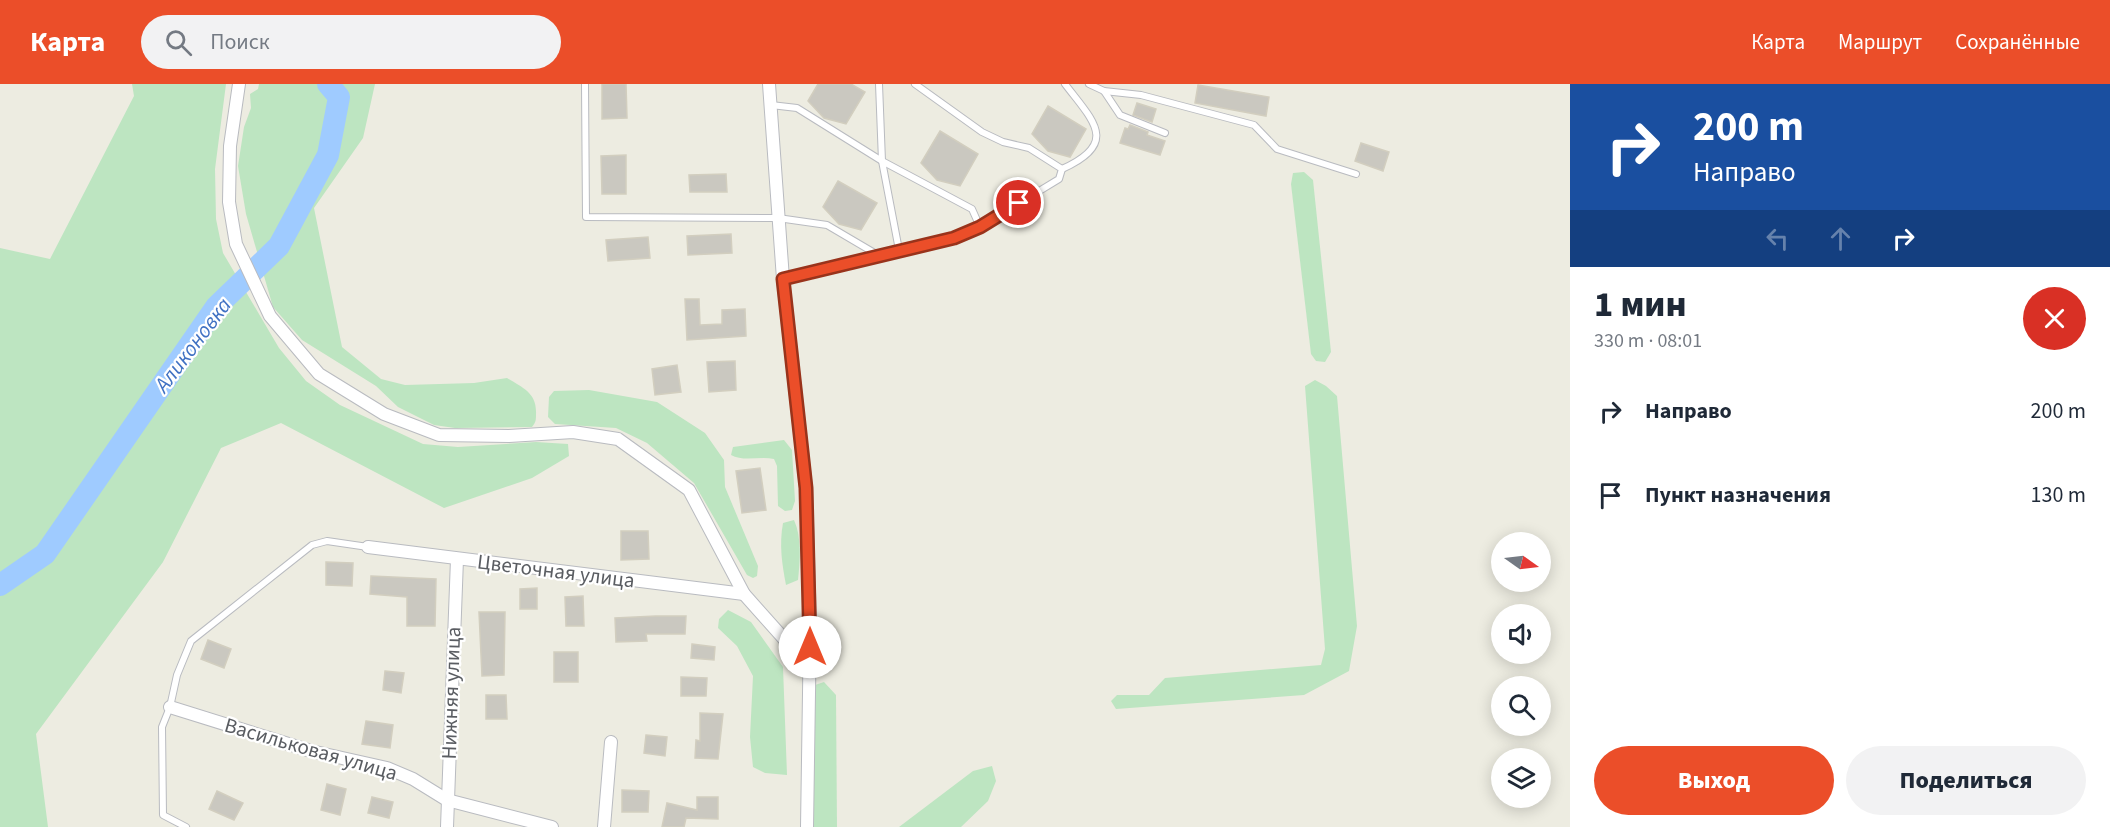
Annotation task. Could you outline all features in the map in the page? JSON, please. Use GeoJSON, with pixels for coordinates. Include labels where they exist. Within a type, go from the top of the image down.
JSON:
{"type":"FeatureCollection","features":[{"type":"Feature","properties":{"kind":"street"},"geometry":{"type":"LineString","coordinates":[[239,84],[230,146],[229,202],[236,244],[270,316],[319,374],[384,414],[439,435],[509,436],[573,432],[618,438],[689,490],[744,594],[810,668]]}},
{"type":"Feature","properties":{"kind":"street"},"geometry":{"type":"LineString","coordinates":[[769,84],[783,279],[806,488],[810,668],[807,827]]}},
{"type":"Feature","properties":{"kind":"street","name":"Цветочная улица"},"geometry":{"type":"LineString","coordinates":[[368,547],[744,594]]}},
{"type":"Feature","properties":{"kind":"street","name":"Нижняя улица"},"geometry":{"type":"LineString","coordinates":[[447,827],[457,559]]}},
{"type":"Feature","properties":{"kind":"street","name":"Васильковая улица"},"geometry":{"type":"LineString","coordinates":[[170,706],[311,751],[387,768],[413,779],[447,800],[552,827]]}},
{"type":"Feature","properties":{"kind":"street"},"geometry":{"type":"LineString","coordinates":[[604,827],[611,742]]}},
{"type":"Feature","properties":{"kind":"lane"},"geometry":{"type":"LineString","coordinates":[[585,84],[586,217],[778,218],[826,225],[878,256]]}},
{"type":"Feature","properties":{"kind":"lane"},"geometry":{"type":"LineString","coordinates":[[879,84],[882,161],[899,250]]}},
{"type":"Feature","properties":{"kind":"lane"},"geometry":{"type":"LineString","coordinates":[[915,84],[982,132],[1003,142],[1029,148],[1062,168]]}},
{"type":"Feature","properties":{"kind":"lane"},"geometry":{"type":"LineString","coordinates":[[1062,168],[1087,155],[1093,149],[1098,135],[1093,121],[1065,84]]}},
{"type":"Feature","properties":{"kind":"lane"},"geometry":{"type":"LineString","coordinates":[[1089,84],[1104,91],[1141,95],[1254,125],[1277,149],[1356,174]]}},
{"type":"Feature","properties":{"kind":"lane"},"geometry":{"type":"LineString","coordinates":[[1104,91],[1120,115],[1165,133]]}},
{"type":"Feature","properties":{"kind":"lane"},"geometry":{"type":"LineString","coordinates":[[771,105],[797,108],[882,161],[972,209],[980,227]]}},
{"type":"Feature","properties":{"kind":"lane"},"geometry":{"type":"LineString","coordinates":[[783,279],[954,238],[980,227],[1059,179],[1062,168]]}},
{"type":"Feature","properties":{"kind":"lane"},"geometry":{"type":"LineString","coordinates":[[186,827],[164,815],[162,727],[170,706],[177,675],[191,641],[312,545],[327,541],[368,547]]}},
{"type":"Feature","properties":{"kind":"green space"},"geometry":{"type":"Polygon","coordinates":[[[132,84],[226,84],[215,169],[216,219],[223,253],[279,348],[306,381],[340,405],[423,444],[458,447],[536,442],[568,444],[569,456],[532,478],[444,508],[281,423],[221,448],[163,562],[36,734],[48,827],[0,827],[0,248],[50,259],[134,96],[132,84]]]}},
{"type":"Feature","properties":{"kind":"green space"},"geometry":{"type":"Polygon","coordinates":[[[259,84],[375,84],[363,138],[314,208],[342,347],[381,379],[405,385],[474,383],[507,378],[528,392],[534,401],[536,418],[532,427],[455,428],[434,425],[398,407],[376,386],[302,340],[273,307],[246,214],[238,166],[244,127],[251,108],[250,94],[258,89],[259,84]]]}},
{"type":"Feature","properties":{"kind":"green space"},"geometry":{"type":"Polygon","coordinates":[[[1304,172],[1313,180],[1331,352],[1325,362],[1316,361],[1311,354],[1291,184],[1293,173],[1304,172]]]}},
{"type":"Feature","properties":{"kind":"green space"},"geometry":{"type":"Polygon","coordinates":[[[1315,380],[1337,396],[1357,626],[1349,671],[1304,695],[1116,709],[1111,701],[1117,695],[1149,695],[1165,678],[1321,665],[1325,649],[1305,386],[1315,380]]]}},
{"type":"Feature","properties":{"kind":"green space"},"geometry":{"type":"Polygon","coordinates":[[[589,390],[657,402],[705,433],[724,460],[725,487],[758,566],[757,576],[753,578],[747,575],[694,483],[647,443],[616,428],[555,424],[548,417],[549,397],[554,391],[589,390]]]}},
{"type":"Feature","properties":{"kind":"green space"},"geometry":{"type":"Polygon","coordinates":[[[784,440],[792,450],[795,501],[792,510],[785,511],[778,506],[777,466],[774,459],[741,458],[731,455],[733,447],[784,440]]]}},
{"type":"Feature","properties":{"kind":"green space"},"geometry":{"type":"Polygon","coordinates":[[[794,520],[799,541],[798,580],[786,585],[781,539],[783,523],[794,520]]]}},
{"type":"Feature","properties":{"kind":"green space"},"geometry":{"type":"Polygon","coordinates":[[[728,610],[751,622],[783,667],[787,775],[765,773],[753,767],[750,737],[753,676],[737,646],[718,628],[719,619],[728,610]]]}},
{"type":"Feature","properties":{"kind":"green space"},"geometry":{"type":"Polygon","coordinates":[[[824,682],[836,695],[837,827],[813,827],[812,686],[824,682]]]}},
{"type":"Feature","properties":{"kind":"green space"},"geometry":{"type":"Polygon","coordinates":[[[992,766],[996,781],[988,801],[961,827],[899,827],[973,771],[992,766]]]}},
{"type":"Feature","properties":{"kind":"building"},"geometry":{"type":"Polygon","coordinates":[[[602,84],[626,84],[627,118],[602,119],[602,84]]]}},
{"type":"Feature","properties":{"kind":"building"},"geometry":{"type":"Polygon","coordinates":[[[818,84],[851,84],[865,92],[846,124],[824,118],[808,101],[818,84]]]}},
{"type":"Feature","properties":{"kind":"building"},"geometry":{"type":"Polygon","coordinates":[[[1198,85],[1269,97],[1266,116],[1195,103],[1198,85]]]}},
{"type":"Feature","properties":{"kind":"building"},"geometry":{"type":"Polygon","coordinates":[[[1137,103],[1156,109],[1152,122],[1133,115],[1137,103]]]}},
{"type":"Feature","properties":{"kind":"building"},"geometry":{"type":"Polygon","coordinates":[[[1048,106],[1086,129],[1070,157],[1048,151],[1032,134],[1048,106]]]}},
{"type":"Feature","properties":{"kind":"building"},"geometry":{"type":"Polygon","coordinates":[[[1130,125],[1148,132],[1147,135],[1165,141],[1160,155],[1120,143],[1125,128],[1128,129],[1130,125]]]}},
{"type":"Feature","properties":{"kind":"building"},"geometry":{"type":"Polygon","coordinates":[[[940,131],[978,154],[960,186],[937,180],[921,163],[940,131]]]}},
{"type":"Feature","properties":{"kind":"building"},"geometry":{"type":"Polygon","coordinates":[[[1361,143],[1389,152],[1383,171],[1355,161],[1361,143]]]}},
{"type":"Feature","properties":{"kind":"building"},"geometry":{"type":"Polygon","coordinates":[[[626,155],[626,194],[602,194],[601,156],[626,155]]]}},
{"type":"Feature","properties":{"kind":"building"},"geometry":{"type":"Polygon","coordinates":[[[726,174],[727,192],[690,192],[689,175],[726,174]]]}},
{"type":"Feature","properties":{"kind":"building"},"geometry":{"type":"Polygon","coordinates":[[[838,181],[877,203],[861,230],[839,224],[823,207],[838,181]]]}},
{"type":"Feature","properties":{"kind":"building"},"geometry":{"type":"Polygon","coordinates":[[[731,234],[732,253],[688,255],[687,236],[731,234]]]}},
{"type":"Feature","properties":{"kind":"building"},"geometry":{"type":"Polygon","coordinates":[[[648,237],[650,258],[608,261],[606,240],[648,237]]]}},
{"type":"Feature","properties":{"kind":"building"},"geometry":{"type":"Polygon","coordinates":[[[685,299],[699,299],[700,325],[722,324],[722,310],[745,309],[746,336],[687,340],[685,299]]]}},
{"type":"Feature","properties":{"kind":"building"},"geometry":{"type":"Polygon","coordinates":[[[735,361],[736,390],[709,392],[707,362],[735,361]]]}},
{"type":"Feature","properties":{"kind":"building"},"geometry":{"type":"Polygon","coordinates":[[[677,365],[681,392],[655,395],[652,369],[677,365]]]}},
{"type":"Feature","properties":{"kind":"building"},"geometry":{"type":"Polygon","coordinates":[[[760,468],[766,510],[742,513],[736,471],[760,468]]]}},
{"type":"Feature","properties":{"kind":"building"},"geometry":{"type":"Polygon","coordinates":[[[621,531],[648,531],[649,559],[621,560],[621,531]]]}},
{"type":"Feature","properties":{"kind":"building"},"geometry":{"type":"Polygon","coordinates":[[[326,562],[353,563],[352,586],[326,585],[326,562]]]}},
{"type":"Feature","properties":{"kind":"building"},"geometry":{"type":"Polygon","coordinates":[[[371,576],[436,579],[435,626],[407,626],[407,597],[370,594],[371,576]]]}},
{"type":"Feature","properties":{"kind":"building"},"geometry":{"type":"Polygon","coordinates":[[[537,588],[537,609],[520,609],[520,589],[537,588]]]}},
{"type":"Feature","properties":{"kind":"building"},"geometry":{"type":"Polygon","coordinates":[[[583,596],[584,626],[566,626],[565,597],[583,596]]]}},
{"type":"Feature","properties":{"kind":"building"},"geometry":{"type":"Polygon","coordinates":[[[479,612],[505,612],[504,675],[482,676],[479,612]]]}},
{"type":"Feature","properties":{"kind":"building"},"geometry":{"type":"Polygon","coordinates":[[[686,616],[685,634],[646,634],[647,641],[616,642],[615,618],[686,616]]]}},
{"type":"Feature","properties":{"kind":"building"},"geometry":{"type":"Polygon","coordinates":[[[208,640],[231,649],[224,668],[201,659],[208,640]]]}},
{"type":"Feature","properties":{"kind":"building"},"geometry":{"type":"Polygon","coordinates":[[[692,644],[715,647],[714,660],[691,658],[692,644]]]}},
{"type":"Feature","properties":{"kind":"building"},"geometry":{"type":"Polygon","coordinates":[[[554,652],[578,652],[578,682],[554,682],[554,652]]]}},
{"type":"Feature","properties":{"kind":"building"},"geometry":{"type":"Polygon","coordinates":[[[385,671],[404,673],[401,693],[383,690],[385,671]]]}},
{"type":"Feature","properties":{"kind":"building"},"geometry":{"type":"Polygon","coordinates":[[[681,677],[707,678],[706,696],[681,696],[681,677]]]}},
{"type":"Feature","properties":{"kind":"building"},"geometry":{"type":"Polygon","coordinates":[[[486,695],[506,695],[507,719],[486,719],[486,695]]]}},
{"type":"Feature","properties":{"kind":"building"},"geometry":{"type":"Polygon","coordinates":[[[700,713],[723,714],[718,759],[695,758],[696,740],[700,741],[700,713]]]}},
{"type":"Feature","properties":{"kind":"building"},"geometry":{"type":"Polygon","coordinates":[[[366,721],[393,725],[390,748],[362,744],[366,721]]]}},
{"type":"Feature","properties":{"kind":"building"},"geometry":{"type":"Polygon","coordinates":[[[646,735],[667,737],[665,756],[644,753],[646,735]]]}},
{"type":"Feature","properties":{"kind":"building"},"geometry":{"type":"Polygon","coordinates":[[[327,784],[346,789],[340,815],[321,810],[327,784]]]}},
{"type":"Feature","properties":{"kind":"building"},"geometry":{"type":"Polygon","coordinates":[[[622,790],[649,791],[648,812],[622,812],[622,790]]]}},
{"type":"Feature","properties":{"kind":"building"},"geometry":{"type":"Polygon","coordinates":[[[217,791],[243,803],[234,820],[209,809],[217,791]]]}},
{"type":"Feature","properties":{"kind":"building"},"geometry":{"type":"Polygon","coordinates":[[[372,797],[393,802],[389,818],[368,813],[372,797]]]}},
{"type":"Feature","properties":{"kind":"building"},"geometry":{"type":"Polygon","coordinates":[[[697,797],[718,797],[718,819],[686,818],[684,827],[662,827],[667,803],[697,810],[697,797]]]}},
{"type":"Feature","properties":{"kind":"waterway","name":"Аликоновка"},"geometry":{"type":"LineString","coordinates":[[0,585],[45,554],[216,307],[279,246],[328,155],[339,97],[328,84]]}},
{"type":"Feature","properties":{"kind":"route"},"geometry":{"type":"LineString","coordinates":[[810,647],[806,488],[783,279],[954,238],[980,227],[1019,203]]}}]}
